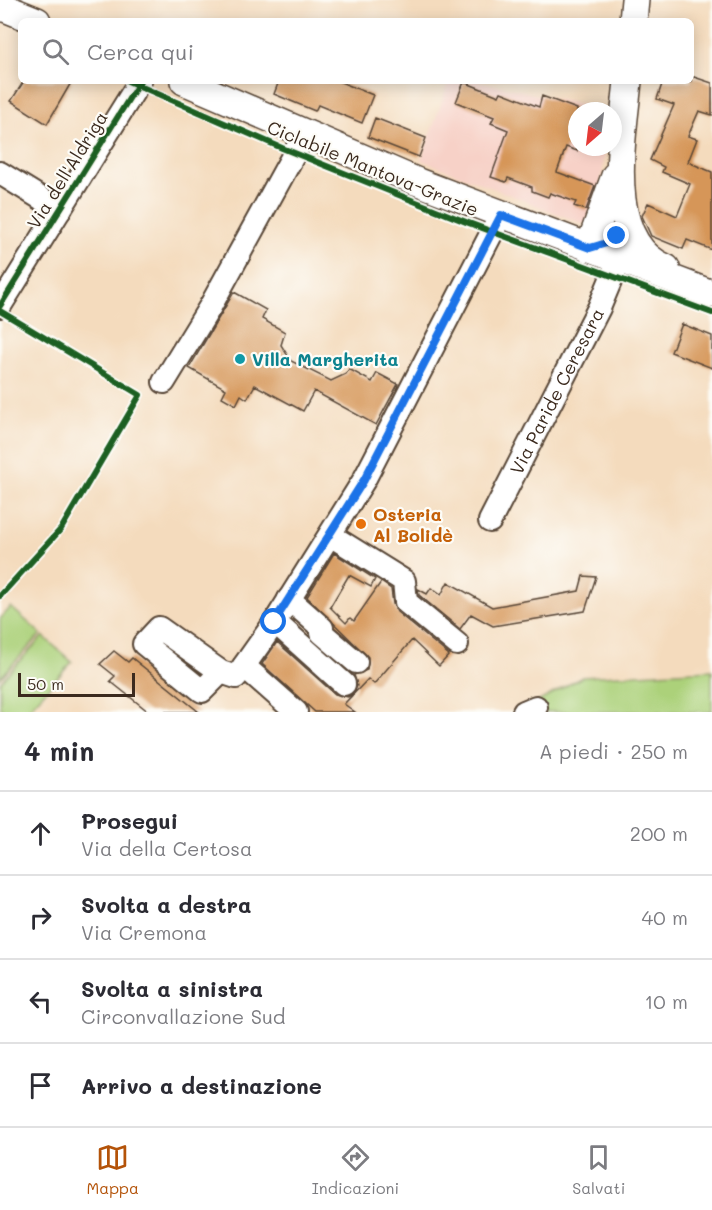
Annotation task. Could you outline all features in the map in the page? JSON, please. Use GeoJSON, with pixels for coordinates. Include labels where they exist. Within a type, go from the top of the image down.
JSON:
{"type":"FeatureCollection","features":[{"type":"Feature","properties":{"kind":"main road"},"geometry":{"type":"LineString","coordinates":[[633,18],[635,0]]}},
{"type":"Feature","properties":{"kind":"main road"},"geometry":{"type":"LineString","coordinates":[[0,6],[30,18]]}},
{"type":"Feature","properties":{"kind":"main road"},"geometry":{"type":"LineString","coordinates":[[191,84],[304,135],[501,215],[712,294]]}},
{"type":"Feature","properties":{"kind":"main road"},"geometry":{"type":"LineString","coordinates":[[590,248],[610,242],[617,236],[623,216],[622,153],[628,84]]}},
{"type":"Feature","properties":{"kind":"main road"},"geometry":{"type":"LineString","coordinates":[[590,248],[621,156]]}},
{"type":"Feature","properties":{"kind":"main road"},"geometry":{"type":"LineString","coordinates":[[623,216],[637,248],[646,257],[712,287]]}},
{"type":"Feature","properties":{"kind":"street","name":"Via dell'Aldriga"},"geometry":{"type":"LineString","coordinates":[[0,306],[138,84]]}},
{"type":"Feature","properties":{"kind":"street"},"geometry":{"type":"LineString","coordinates":[[164,382],[210,307],[304,135]]}},
{"type":"Feature","properties":{"kind":"street"},"geometry":{"type":"LineString","coordinates":[[0,173],[60,210]]}},
{"type":"Feature","properties":{"kind":"street"},"geometry":{"type":"LineString","coordinates":[[297,712],[233,672],[274,622],[364,480],[501,215]]}},
{"type":"Feature","properties":{"kind":"street","name":"Via Paride Ceresara"},"geometry":{"type":"LineString","coordinates":[[490,521],[599,308],[630,264]]}},
{"type":"Feature","properties":{"kind":"street"},"geometry":{"type":"LineString","coordinates":[[330,535],[404,581],[406,602],[456,644]]}},
{"type":"Feature","properties":{"kind":"street"},"geometry":{"type":"LineString","coordinates":[[289,599],[322,628],[322,633],[356,662]]}},
{"type":"Feature","properties":{"kind":"street"},"geometry":{"type":"LineString","coordinates":[[274,622],[344,684]]}},
{"type":"Feature","properties":{"kind":"shaded area"},"geometry":{"type":"Polygon","coordinates":[[[448,84],[490,84],[570,102],[568,102],[568,156],[605,156],[601,183],[586,225],[421,160],[448,84]]]}},
{"type":"Feature","properties":{"kind":"green space"},"geometry":{"type":"Polygon","coordinates":[[[11,607],[41,634],[0,678],[0,619],[11,607]]]}},
{"type":"Feature","properties":{"kind":"green space"},"geometry":{"type":"Polygon","coordinates":[[[43,636],[72,662],[26,712],[5,712],[0,708],[0,682],[43,636]]]}},
{"type":"Feature","properties":{"kind":"green space"},"geometry":{"type":"Polygon","coordinates":[[[712,670],[712,712],[520,712],[582,677],[712,670]]]}},
{"type":"Feature","properties":{"kind":"building"},"geometry":{"type":"Polygon","coordinates":[[[694,77],[712,83],[712,115],[699,111],[688,136],[697,139],[688,162],[712,172],[712,250],[687,240],[683,249],[651,236],[642,216],[648,203],[677,216],[690,184],[662,172],[664,167],[650,160],[674,105],[657,99],[662,84],[694,84],[694,77]]]}},
{"type":"Feature","properties":{"kind":"building"},"geometry":{"type":"Polygon","coordinates":[[[22,84],[70,84],[47,124],[11,101],[22,84]]]}},
{"type":"Feature","properties":{"kind":"building"},"geometry":{"type":"Polygon","coordinates":[[[278,84],[346,84],[373,95],[362,123],[318,105],[315,111],[274,94],[278,84]]]}},
{"type":"Feature","properties":{"kind":"building"},"geometry":{"type":"Polygon","coordinates":[[[463,84],[469,84],[499,96],[501,92],[539,107],[542,96],[568,106],[568,148],[566,147],[557,172],[595,186],[586,210],[574,206],[576,202],[550,193],[548,197],[532,191],[532,187],[508,178],[506,182],[491,177],[508,130],[491,123],[494,117],[456,102],[463,84]]]}},
{"type":"Feature","properties":{"kind":"building"},"geometry":{"type":"Polygon","coordinates":[[[375,118],[426,138],[419,157],[368,137],[375,118]]]}},
{"type":"Feature","properties":{"kind":"building","name":"Villa Margherita"},"geometry":{"type":"Polygon","coordinates":[[[234,292],[266,310],[262,319],[285,332],[281,345],[291,361],[331,381],[346,374],[349,369],[372,382],[377,373],[398,384],[376,425],[314,391],[303,411],[255,385],[247,399],[241,395],[236,405],[222,397],[226,389],[189,368],[234,292]]]}},
{"type":"Feature","properties":{"kind":"building"},"geometry":{"type":"Polygon","coordinates":[[[682,324],[712,336],[712,368],[671,352],[682,324]]]}},
{"type":"Feature","properties":{"kind":"building"},"geometry":{"type":"Polygon","coordinates":[[[334,553],[375,579],[371,587],[349,575],[330,607],[346,623],[350,618],[354,621],[381,582],[391,589],[393,604],[397,612],[449,655],[439,666],[412,640],[374,684],[368,679],[344,704],[355,712],[315,712],[262,664],[277,642],[335,694],[348,697],[354,693],[357,686],[354,675],[367,670],[368,657],[307,597],[334,553]]]}},
{"type":"Feature","properties":{"kind":"building"},"geometry":{"type":"Polygon","coordinates":[[[583,576],[596,577],[585,611],[493,626],[471,614],[460,629],[419,595],[418,589],[427,594],[431,588],[441,595],[448,582],[492,607],[579,591],[583,576]]]}},
{"type":"Feature","properties":{"kind":"building"},"geometry":{"type":"Polygon","coordinates":[[[114,651],[128,662],[132,658],[199,712],[149,712],[110,681],[115,676],[100,664],[114,651]]]}},
{"type":"Feature","properties":{"kind":"cycle path","name":"Ciclabile Mantova-Grazie"},"geometry":{"type":"LineString","coordinates":[[135,84],[282,148],[466,222],[712,313]]}},
{"type":"Feature","properties":{"kind":"cycle path"},"geometry":{"type":"LineString","coordinates":[[0,306],[138,84]]}},
{"type":"Feature","properties":{"kind":"cycle path"},"geometry":{"type":"LineString","coordinates":[[0,311],[140,395],[61,529],[0,596]]}},
{"type":"Feature","properties":{"kind":"place","name":"Villa Margherita"},"geometry":{"type":"Point","coordinates":[240,359]}},
{"type":"Feature","properties":{"kind":"place","name":"Osteria Al Bolidè"},"geometry":{"type":"Point","coordinates":[361,524]}},
{"type":"Feature","properties":{"kind":"route"},"geometry":{"type":"LineString","coordinates":[[274,622],[364,480],[501,215],[590,248],[610,242],[617,236]]}}]}
